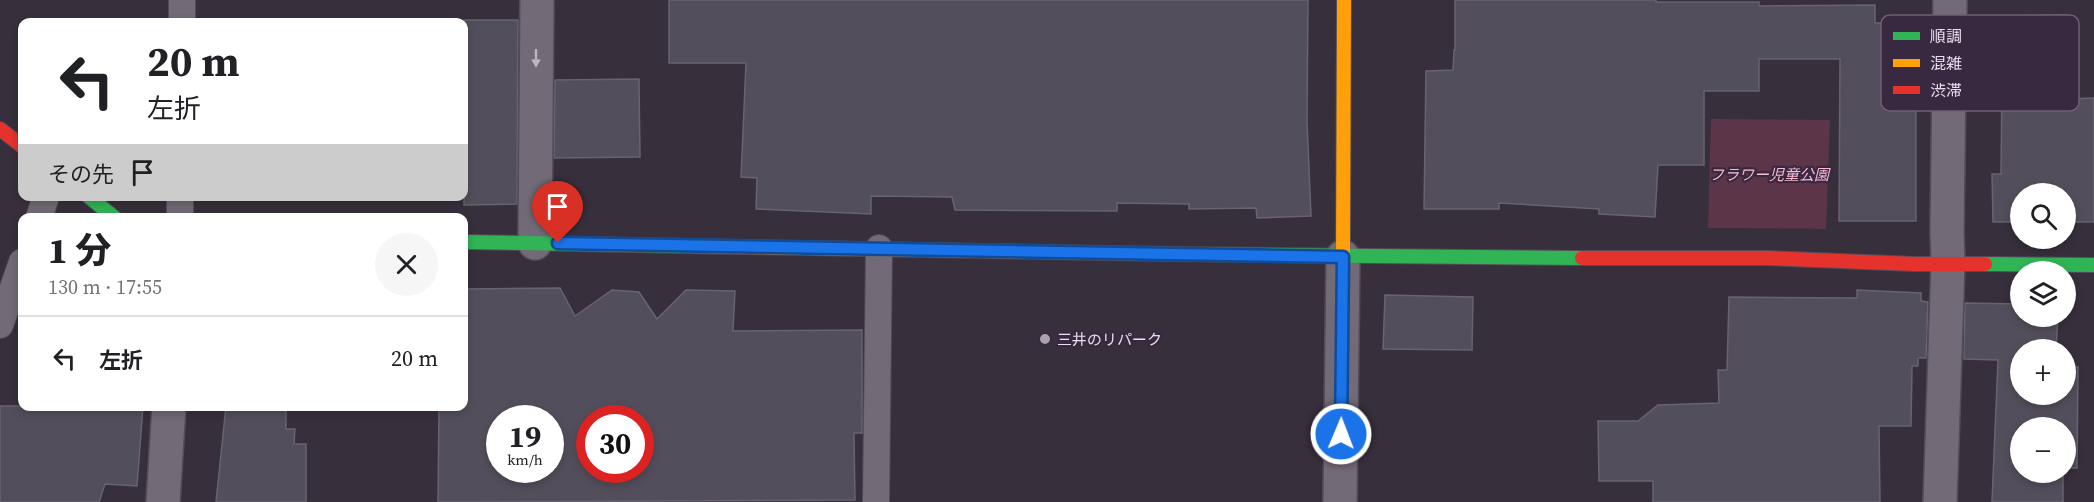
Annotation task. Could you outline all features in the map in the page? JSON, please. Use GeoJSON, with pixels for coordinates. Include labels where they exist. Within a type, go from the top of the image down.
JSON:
{"type":"FeatureCollection","features":[{"type":"Feature","properties":{"kind":"street"},"geometry":{"type":"LineString","coordinates":[[535,243],[537,0]]}},
{"type":"Feature","properties":{"kind":"street"},"geometry":{"type":"LineString","coordinates":[[1340,502],[1344,0]]}},
{"type":"Feature","properties":{"kind":"street"},"geometry":{"type":"LineString","coordinates":[[1950,0],[1950,15]]}},
{"type":"Feature","properties":{"kind":"street"},"geometry":{"type":"LineString","coordinates":[[1940,502],[1948,263],[1949,111]]}},
{"type":"Feature","properties":{"kind":"street"},"geometry":{"type":"LineString","coordinates":[[0,129],[18,143]]}},
{"type":"Feature","properties":{"kind":"street"},"geometry":{"type":"LineString","coordinates":[[94,201],[109,213]]}},
{"type":"Feature","properties":{"kind":"street"},"geometry":{"type":"LineString","coordinates":[[468,242],[1343,257],[1768,258],[2094,265]]}},
{"type":"Feature","properties":{"kind":"street"},"geometry":{"type":"LineString","coordinates":[[163,502],[169,411]]}},
{"type":"Feature","properties":{"kind":"lane"},"geometry":{"type":"LineString","coordinates":[[182,0],[182,18]]}},
{"type":"Feature","properties":{"kind":"lane"},"geometry":{"type":"LineString","coordinates":[[876,502],[879,248]]}},
{"type":"Feature","properties":{"kind":"lane"},"geometry":{"type":"LineString","coordinates":[[0,325],[18,273]]}},
{"type":"Feature","properties":{"kind":"green space","name":"フラワー児童公園"},"geometry":{"type":"Polygon","coordinates":[[[1711,119],[1830,120],[1826,229],[1708,228],[1711,119]]]}},
{"type":"Feature","properties":{"kind":"building"},"geometry":{"type":"Polygon","coordinates":[[[669,0],[1308,0],[1307,120],[1311,216],[1257,218],[1256,208],[1189,209],[1189,204],[1117,203],[1117,211],[955,210],[952,197],[871,196],[871,214],[756,209],[757,178],[741,177],[746,63],[669,63],[669,0]]]}},
{"type":"Feature","properties":{"kind":"building"},"geometry":{"type":"Polygon","coordinates":[[[1455,0],[1656,0],[1656,2],[1759,2],[1759,6],[1875,5],[1875,23],[1881,23],[1881,111],[1916,111],[1916,221],[1839,221],[1840,59],[1759,59],[1759,91],[1704,91],[1704,165],[1658,165],[1655,217],[1599,214],[1599,209],[1499,203],[1499,209],[1424,209],[1426,71],[1453,70],[1455,0]]]}},
{"type":"Feature","properties":{"kind":"building"},"geometry":{"type":"Polygon","coordinates":[[[468,20],[518,20],[517,204],[464,205],[464,201],[468,201],[468,20]]]}},
{"type":"Feature","properties":{"kind":"building"},"geometry":{"type":"Polygon","coordinates":[[[639,79],[640,157],[554,158],[555,80],[639,79]]]}},
{"type":"Feature","properties":{"kind":"building"},"geometry":{"type":"Polygon","coordinates":[[[2094,98],[2094,222],[2076,222],[2076,183],[2010,183],[2010,222],[1993,222],[1992,174],[2001,174],[2002,111],[2079,111],[2079,99],[2094,98]]]}},
{"type":"Feature","properties":{"kind":"building"},"geometry":{"type":"Polygon","coordinates":[[[560,288],[575,316],[612,290],[639,292],[657,319],[686,290],[735,291],[733,331],[862,330],[862,433],[854,433],[855,500],[438,502],[439,411],[468,411],[468,289],[560,288]]]}},
{"type":"Feature","properties":{"kind":"building"},"geometry":{"type":"Polygon","coordinates":[[[1857,290],[1921,293],[1921,301],[1928,302],[1926,358],[1918,358],[1918,366],[1912,366],[1911,426],[1879,426],[1880,502],[1653,502],[1653,481],[1599,481],[1598,421],[1638,421],[1658,405],[1719,403],[1718,370],[1727,370],[1729,297],[1857,298],[1857,290]]]}},
{"type":"Feature","properties":{"kind":"building"},"geometry":{"type":"Polygon","coordinates":[[[1385,295],[1473,297],[1472,350],[1383,349],[1385,295]]]}},
{"type":"Feature","properties":{"kind":"building"},"geometry":{"type":"Polygon","coordinates":[[[1965,303],[2010,304],[2010,327],[2057,327],[2057,339],[2010,339],[2010,405],[2076,405],[2076,367],[2078,367],[2077,468],[2076,417],[2010,417],[2010,483],[2063,483],[2063,502],[1992,502],[1998,360],[1964,359],[1965,303]]]}},
{"type":"Feature","properties":{"kind":"building"},"geometry":{"type":"Polygon","coordinates":[[[0,406],[18,406],[18,411],[143,411],[137,486],[105,484],[99,502],[0,502],[0,406]]]}},
{"type":"Feature","properties":{"kind":"building"},"geometry":{"type":"Polygon","coordinates":[[[225,411],[286,411],[286,429],[295,429],[294,444],[306,444],[306,502],[216,502],[225,411]]]}},
{"type":"Feature","properties":{"kind":"traffic: fast"},"geometry":{"type":"LineString","coordinates":[[94,201],[109,213]]}},
{"type":"Feature","properties":{"kind":"traffic: fast"},"geometry":{"type":"LineString","coordinates":[[468,242],[744,247]]}},
{"type":"Feature","properties":{"kind":"traffic: fast"},"geometry":{"type":"LineString","coordinates":[[1171,254],[1582,258]]}},
{"type":"Feature","properties":{"kind":"traffic: fast"},"geometry":{"type":"LineString","coordinates":[[1985,264],[2094,265]]}},
{"type":"Feature","properties":{"kind":"traffic: slow"},"geometry":{"type":"LineString","coordinates":[[1343,257],[1344,0]]}},
{"type":"Feature","properties":{"kind":"traffic: slow"},"geometry":{"type":"LineString","coordinates":[[744,247],[1171,254]]}},
{"type":"Feature","properties":{"kind":"traffic: jam"},"geometry":{"type":"LineString","coordinates":[[0,129],[18,143]]}},
{"type":"Feature","properties":{"kind":"traffic: jam"},"geometry":{"type":"LineString","coordinates":[[1582,258],[1768,258],[1914,264],[1985,264]]}},
{"type":"Feature","properties":{"kind":"place","name":"三井のリパーク"},"geometry":{"type":"Point","coordinates":[1045,339]}},
{"type":"Feature","properties":{"kind":"route"},"geometry":{"type":"LineString","coordinates":[[558,243],[1343,257],[1341,434]]}}]}
